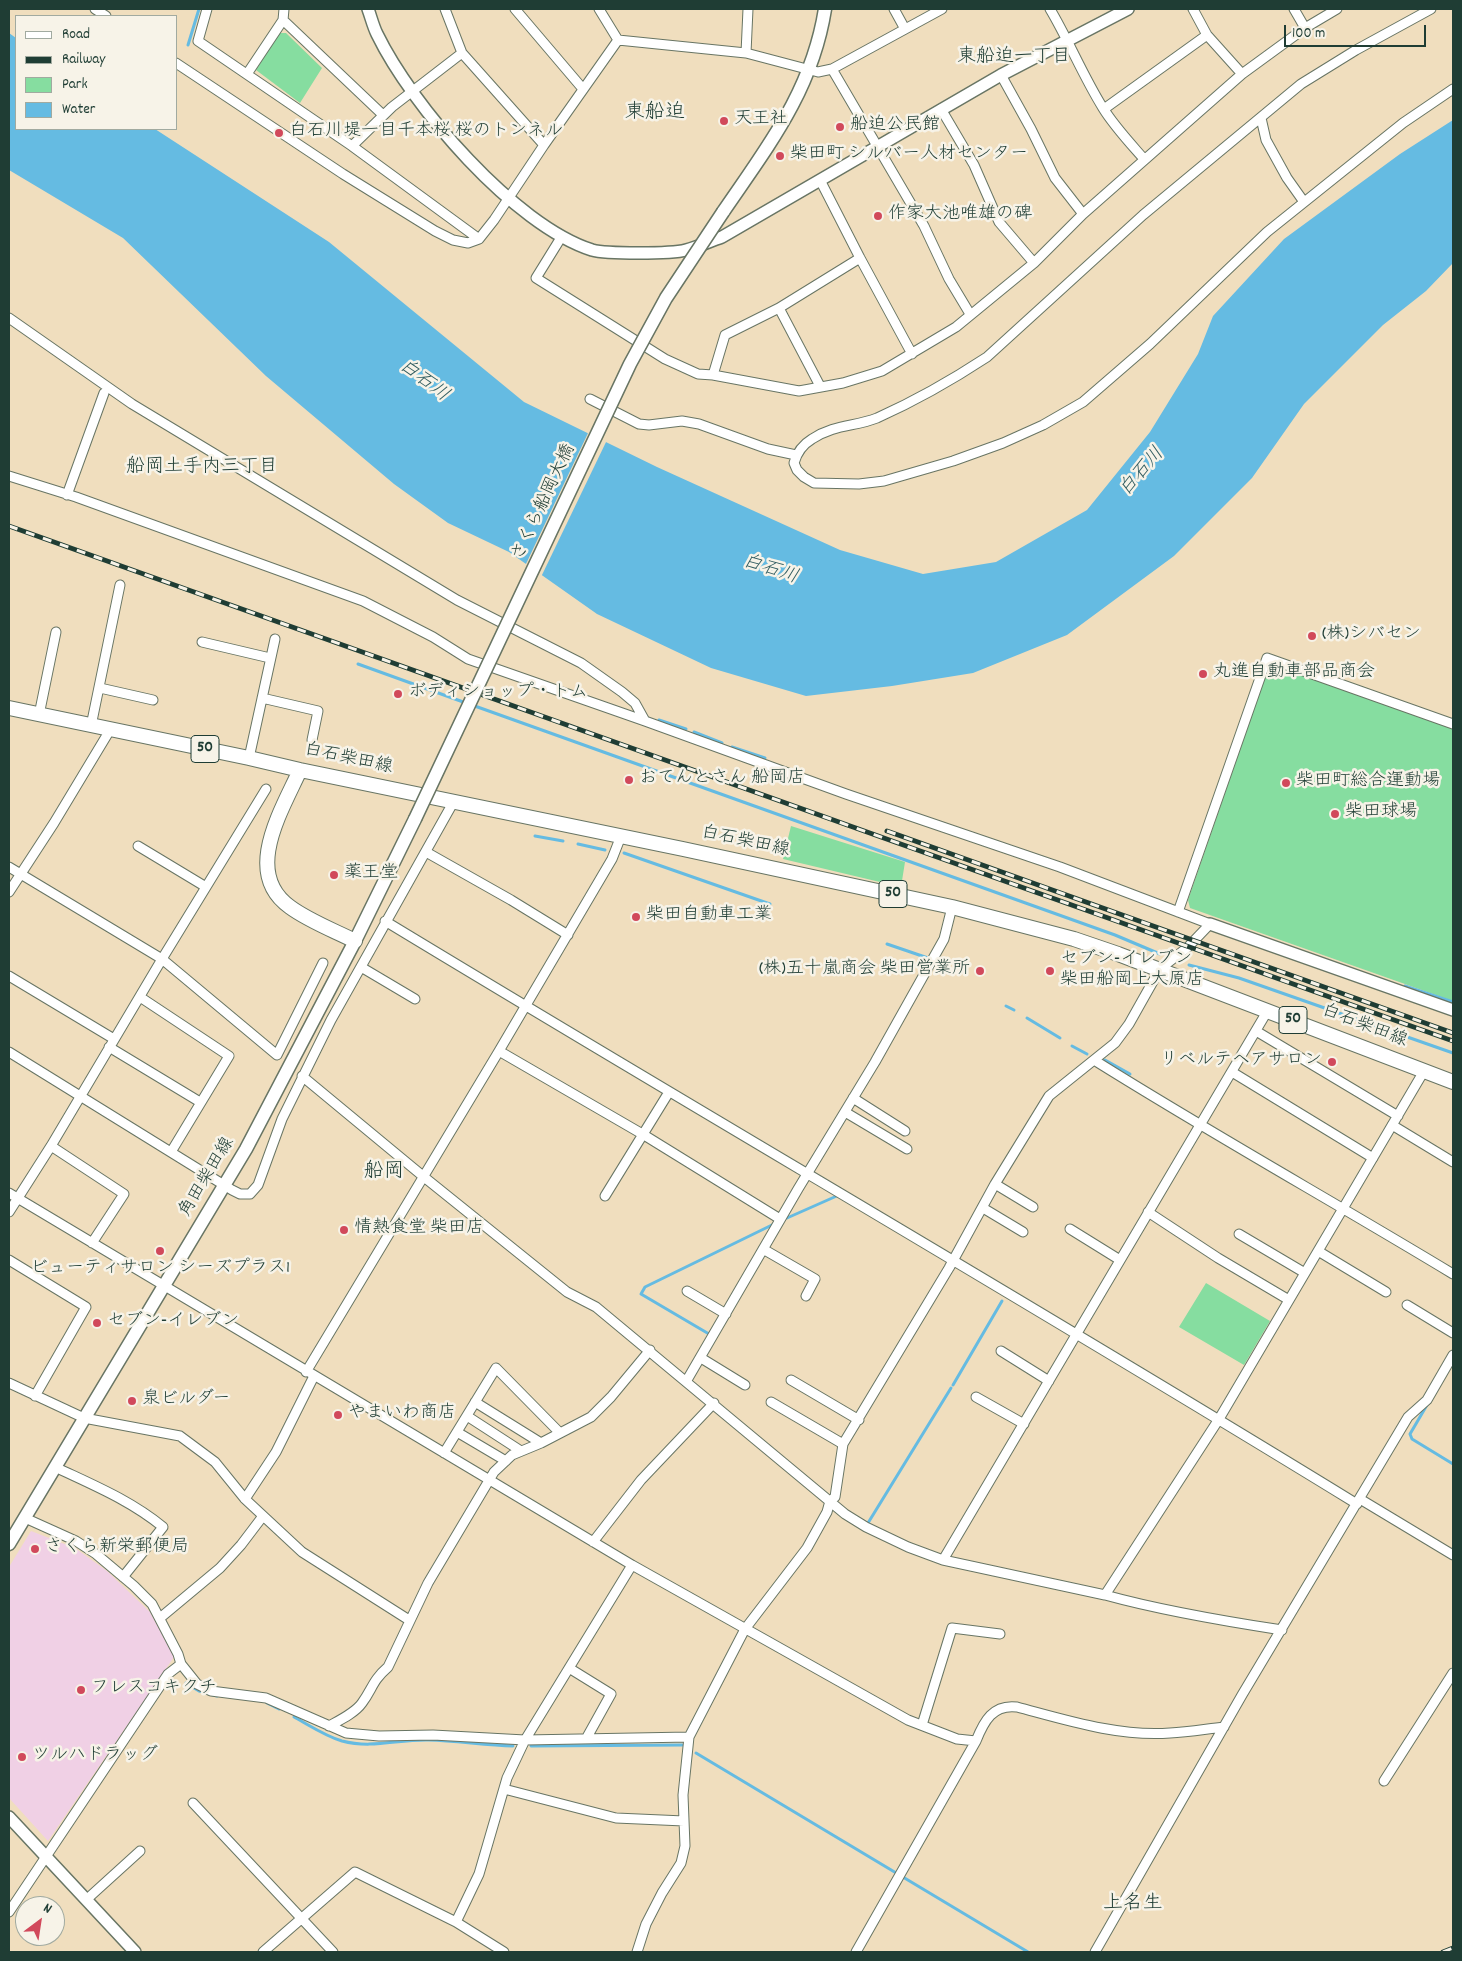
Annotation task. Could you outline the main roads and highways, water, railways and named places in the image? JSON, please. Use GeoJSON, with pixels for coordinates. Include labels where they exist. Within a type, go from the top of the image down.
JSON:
{"type":"FeatureCollection","features":[{"type":"Feature","properties":{"kind":"main road","name":"さくら船岡大橋"},"geometry":{"type":"LineString","coordinates":[[415,818],[630,364],[666,298],[782,125],[797,99],[810,70],[825,9]]}},
{"type":"Feature","properties":{"kind":"main road","name":"白石柴田線"},"geometry":{"type":"LineString","coordinates":[[9,708],[952,907],[1074,939],[1160,969],[1453,1082]]}},
{"type":"Feature","properties":{"kind":"main road"},"geometry":{"type":"LineString","coordinates":[[300,770],[276,825],[268,853],[266,870],[269,882],[274,892],[290,907],[355,941]]}},
{"type":"Feature","properties":{"kind":"main road","name":"角田柴田線"},"geometry":{"type":"LineString","coordinates":[[9,1544],[246,1149],[355,941],[415,818]]}},
{"type":"Feature","properties":{"kind":"water","name":"白石川"},"geometry":{"type":"Polygon","coordinates":[[[9,33],[15,37],[15,130],[157,130],[329,242],[524,402],[657,467],[840,550],[923,574],[996,562],[1087,510],[1150,432],[1198,354],[1213,316],[1284,239],[1400,154],[1453,120],[1453,263],[1426,291],[1383,325],[1304,404],[1252,478],[1174,556],[1067,635],[973,673],[892,686],[806,696],[711,668],[597,614],[509,552],[448,523],[394,484],[266,376],[123,238],[9,170],[9,33]]]}},
{"type":"Feature","properties":{"kind":"waterway"},"geometry":{"type":"LineString","coordinates":[[188,45],[199,9]]}},
{"type":"Feature","properties":{"kind":"waterway"},"geometry":{"type":"LineString","coordinates":[[358,664],[466,703]]}},
{"type":"Feature","properties":{"kind":"waterway"},"geometry":{"type":"LineString","coordinates":[[472,705],[1115,935],[1160,954]]}},
{"type":"Feature","properties":{"kind":"waterway"},"geometry":{"type":"LineString","coordinates":[[659,720],[686,729]]}},
{"type":"Feature","properties":{"kind":"waterway"},"geometry":{"type":"LineString","coordinates":[[694,732],[722,743]]}},
{"type":"Feature","properties":{"kind":"waterway"},"geometry":{"type":"LineString","coordinates":[[732,747],[765,758]]}},
{"type":"Feature","properties":{"kind":"waterway"},"geometry":{"type":"LineString","coordinates":[[535,836],[563,841]]}},
{"type":"Feature","properties":{"kind":"waterway"},"geometry":{"type":"LineString","coordinates":[[578,844],[605,850]]}},
{"type":"Feature","properties":{"kind":"waterway"},"geometry":{"type":"LineString","coordinates":[[624,853],[770,904]]}},
{"type":"Feature","properties":{"kind":"waterway"},"geometry":{"type":"LineString","coordinates":[[887,944],[928,958]]}},
{"type":"Feature","properties":{"kind":"waterway"},"geometry":{"type":"LineString","coordinates":[[1189,965],[1239,978],[1453,1053]]}},
{"type":"Feature","properties":{"kind":"waterway"},"geometry":{"type":"LineString","coordinates":[[1405,986],[1453,1002]]}},
{"type":"Feature","properties":{"kind":"waterway"},"geometry":{"type":"LineString","coordinates":[[1006,1006],[1014,1010]]}},
{"type":"Feature","properties":{"kind":"waterway"},"geometry":{"type":"LineString","coordinates":[[1027,1018],[1060,1038]]}},
{"type":"Feature","properties":{"kind":"waterway"},"geometry":{"type":"LineString","coordinates":[[1072,1046],[1087,1054]]}},
{"type":"Feature","properties":{"kind":"waterway"},"geometry":{"type":"LineString","coordinates":[[1105,1060],[1130,1074]]}},
{"type":"Feature","properties":{"kind":"waterway"},"geometry":{"type":"LineString","coordinates":[[787,1218],[839,1195]]}},
{"type":"Feature","properties":{"kind":"waterway"},"geometry":{"type":"LineString","coordinates":[[709,1334],[641,1294],[645,1287],[774,1224]]}},
{"type":"Feature","properties":{"kind":"waterway"},"geometry":{"type":"LineString","coordinates":[[953,1385],[1002,1301]]}},
{"type":"Feature","properties":{"kind":"waterway"},"geometry":{"type":"LineString","coordinates":[[868,1523],[951,1388]]}},
{"type":"Feature","properties":{"kind":"waterway"},"geometry":{"type":"LineString","coordinates":[[1427,1405],[1410,1434],[1412,1439],[1453,1464]]}},
{"type":"Feature","properties":{"kind":"waterway"},"geometry":{"type":"LineString","coordinates":[[186,1683],[199,1691],[217,1696]]}},
{"type":"Feature","properties":{"kind":"waterway"},"geometry":{"type":"LineString","coordinates":[[267,1703],[279,1709]]}},
{"type":"Feature","properties":{"kind":"waterway"},"geometry":{"type":"LineString","coordinates":[[294,1717],[329,1736],[353,1743],[375,1744],[429,1740],[513,1746]]}},
{"type":"Feature","properties":{"kind":"waterway"},"geometry":{"type":"LineString","coordinates":[[531,1746],[682,1745]]}},
{"type":"Feature","properties":{"kind":"waterway"},"geometry":{"type":"LineString","coordinates":[[696,1753],[1028,1952]]}},
{"type":"Feature","properties":{"kind":"railway"},"geometry":{"type":"LineString","coordinates":[[9,526],[1453,1041]]}},
{"type":"Feature","properties":{"kind":"railway"},"geometry":{"type":"LineString","coordinates":[[887,831],[1453,1033]]}},
{"type":"Feature","properties":{"kind":"railway"},"geometry":{"type":"LineString","coordinates":[[1443,1952],[1453,1948]]}},
{"type":"Feature","properties":{"kind":"place","name":"天王社"},"geometry":{"type":"Point","coordinates":[724,121]}},
{"type":"Feature","properties":{"kind":"place","name":"船迫公民館"},"geometry":{"type":"Point","coordinates":[840,127]}},
{"type":"Feature","properties":{"kind":"place","name":"白石川堤一目千本桜 桜のトンネル"},"geometry":{"type":"Point","coordinates":[279,133]}},
{"type":"Feature","properties":{"kind":"place","name":"柴田町 シルバー人材センター"},"geometry":{"type":"Point","coordinates":[780,156]}},
{"type":"Feature","properties":{"kind":"place","name":"作家大池唯雄の碑"},"geometry":{"type":"Point","coordinates":[878,216]}},
{"type":"Feature","properties":{"kind":"place","name":"(株)シバセン"},"geometry":{"type":"Point","coordinates":[1312,636]}},
{"type":"Feature","properties":{"kind":"place","name":"丸進自動車部品商会"},"geometry":{"type":"Point","coordinates":[1203,674]}},
{"type":"Feature","properties":{"kind":"place","name":"ボディショップ・トム"},"geometry":{"type":"Point","coordinates":[398,694]}},
{"type":"Feature","properties":{"kind":"place","name":"おてんとさん 船岡店"},"geometry":{"type":"Point","coordinates":[629,780]}},
{"type":"Feature","properties":{"kind":"place","name":"柴田町総合運動場"},"geometry":{"type":"Point","coordinates":[1286,783]}},
{"type":"Feature","properties":{"kind":"place","name":"柴田球場"},"geometry":{"type":"Point","coordinates":[1335,814]}},
{"type":"Feature","properties":{"kind":"place","name":"薬王堂"},"geometry":{"type":"Point","coordinates":[334,875]}},
{"type":"Feature","properties":{"kind":"place","name":"柴田自動車工業"},"geometry":{"type":"Point","coordinates":[636,917]}},
{"type":"Feature","properties":{"kind":"place","name":"(株)五十嵐商会 柴田営業所"},"geometry":{"type":"Point","coordinates":[980,971]}},
{"type":"Feature","properties":{"kind":"place","name":"セブン-イレブン 柴田船岡上大原店"},"geometry":{"type":"Point","coordinates":[1050,971]}},
{"type":"Feature","properties":{"kind":"place","name":"リベルテヘアサロン"},"geometry":{"type":"Point","coordinates":[1332,1062]}},
{"type":"Feature","properties":{"kind":"place","name":"情熱食堂 柴田店"},"geometry":{"type":"Point","coordinates":[344,1230]}},
{"type":"Feature","properties":{"kind":"place","name":"ビューティサロン シーズプラス1"},"geometry":{"type":"Point","coordinates":[160,1251]}},
{"type":"Feature","properties":{"kind":"place","name":"セブン-イレブン"},"geometry":{"type":"Point","coordinates":[97,1323]}},
{"type":"Feature","properties":{"kind":"place","name":"泉ビルダー"},"geometry":{"type":"Point","coordinates":[132,1401]}},
{"type":"Feature","properties":{"kind":"place","name":"やまいわ商店"},"geometry":{"type":"Point","coordinates":[338,1415]}},
{"type":"Feature","properties":{"kind":"place","name":"さくら新栄郵便局"},"geometry":{"type":"Point","coordinates":[35,1549]}},
{"type":"Feature","properties":{"kind":"place","name":"フレスコキクチ"},"geometry":{"type":"Point","coordinates":[81,1690]}},
{"type":"Feature","properties":{"kind":"place","name":"ツルハドラッグ"},"geometry":{"type":"Point","coordinates":[22,1757]}},
{"type":"Feature","properties":{"kind":"district","name":"東船迫一丁目"},"geometry":{"type":"Point","coordinates":[1014,58]}},
{"type":"Feature","properties":{"kind":"district","name":"東船迫"},"geometry":{"type":"Point","coordinates":[655,114]}},
{"type":"Feature","properties":{"kind":"district","name":"船岡土手内三丁目"},"geometry":{"type":"Point","coordinates":[202,468]}},
{"type":"Feature","properties":{"kind":"district","name":"船岡"},"geometry":{"type":"Point","coordinates":[384,1173]}},
{"type":"Feature","properties":{"kind":"district","name":"上名生"},"geometry":{"type":"Point","coordinates":[1133,1905]}}]}
